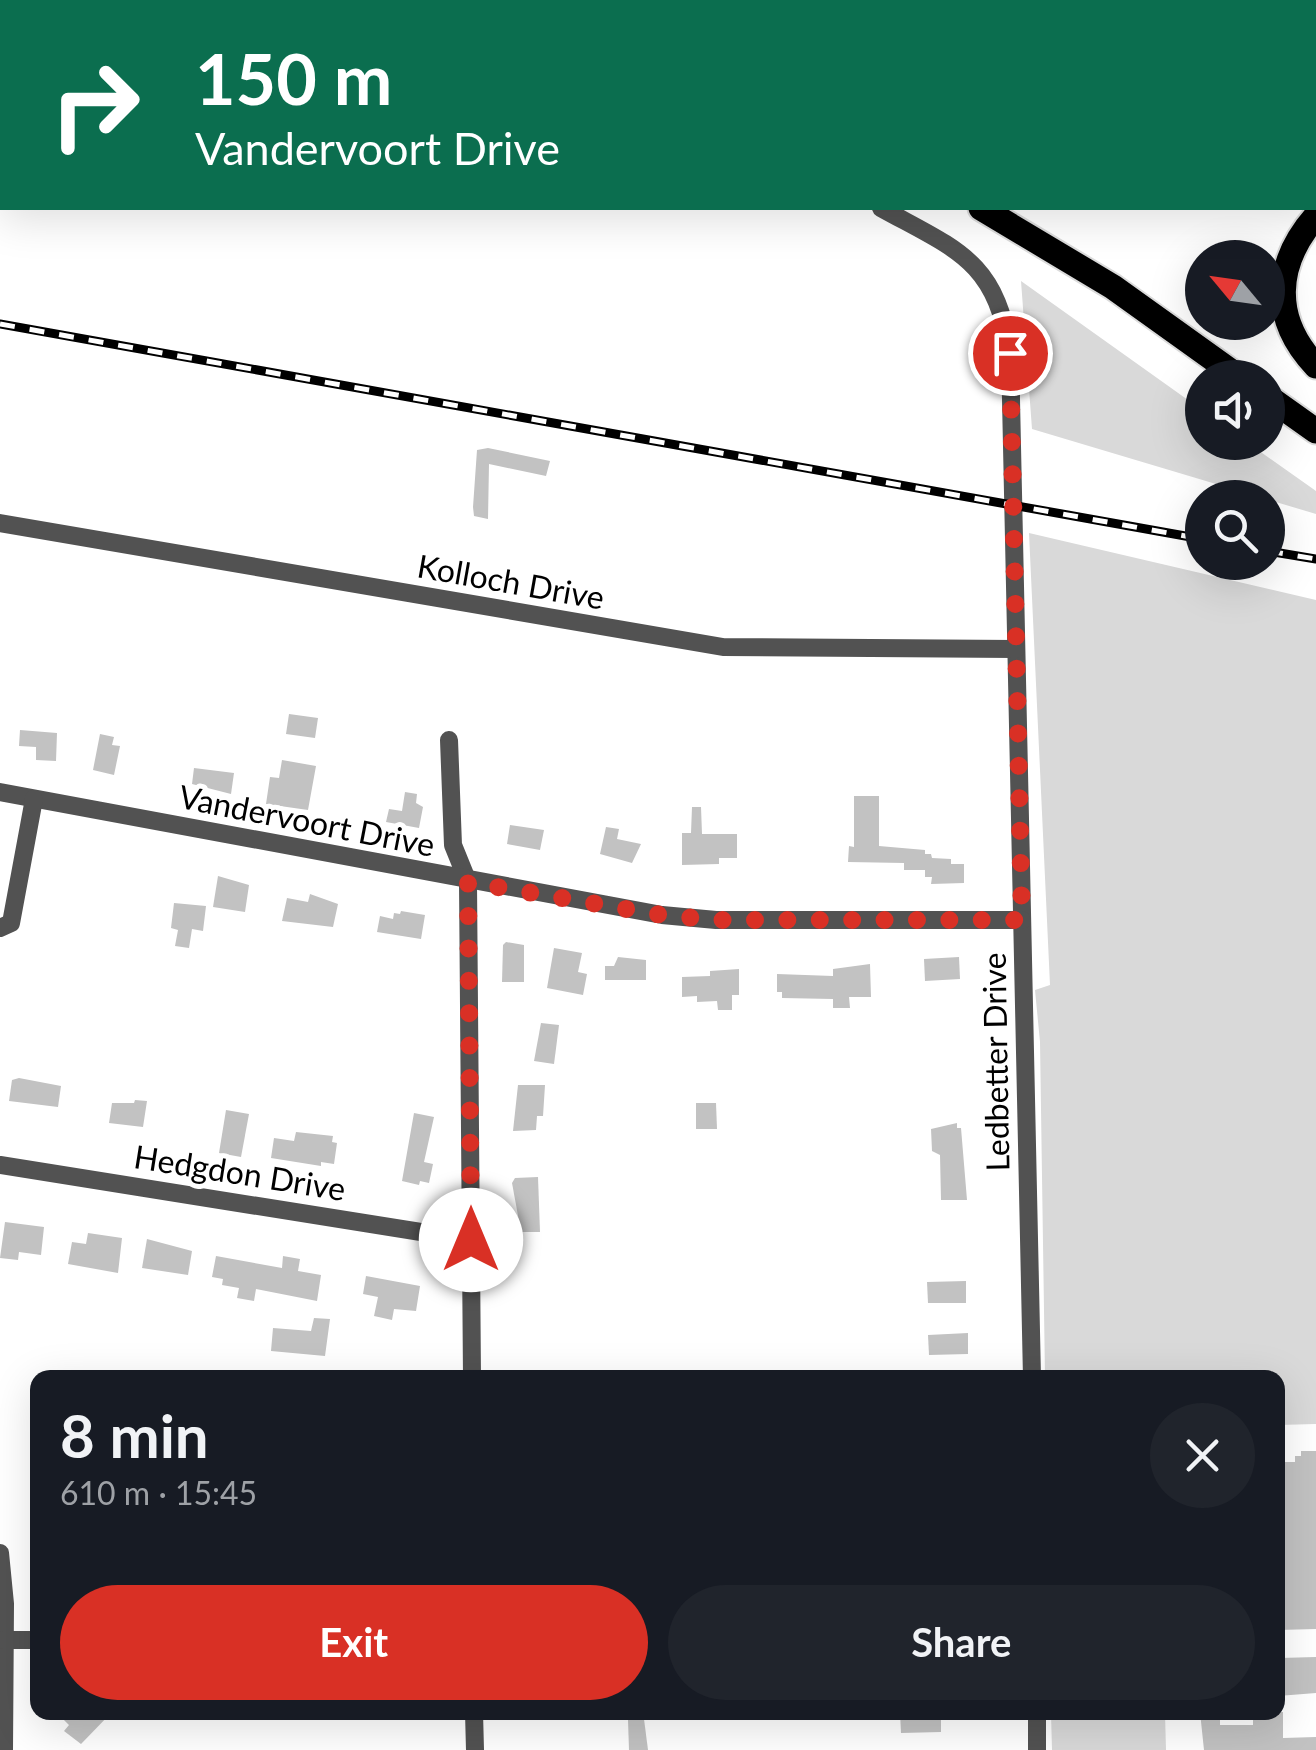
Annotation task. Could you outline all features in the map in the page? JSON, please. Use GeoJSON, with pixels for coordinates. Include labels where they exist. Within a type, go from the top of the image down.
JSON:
{"type":"FeatureCollection","features":[{"type":"Feature","properties":{"kind":"highway"},"geometry":{"type":"LineString","coordinates":[[984,210],[1086,270],[1214,360]]}},
{"type":"Feature","properties":{"kind":"highway"},"geometry":{"type":"LineString","coordinates":[[1316,216],[1290,253],[1284,291],[1291,334],[1316,366]]}},
{"type":"Feature","properties":{"kind":"highway"},"geometry":{"type":"LineString","coordinates":[[1285,409],[1316,432]]}},
{"type":"Feature","properties":{"kind":"street","name":"Ledbetter Drive"},"geometry":{"type":"LineString","coordinates":[[884,210],[976,264],[994,289],[1004,316],[1010,353],[1032,1370]]}},
{"type":"Feature","properties":{"kind":"street","name":"Kolloch Drive"},"geometry":{"type":"LineString","coordinates":[[0,523],[723,646],[1016,649]]}},
{"type":"Feature","properties":{"kind":"street"},"geometry":{"type":"LineString","coordinates":[[449,740],[453,845],[468,882],[472,1370]]}},
{"type":"Feature","properties":{"kind":"street","name":"Vandervoort Drive"},"geometry":{"type":"LineString","coordinates":[[0,792],[662,915],[716,920],[1022,920]]}},
{"type":"Feature","properties":{"kind":"street"},"geometry":{"type":"LineString","coordinates":[[0,928],[11,923],[34,799]]}},
{"type":"Feature","properties":{"kind":"street","name":"Hedgdon Drive"},"geometry":{"type":"LineString","coordinates":[[0,1164],[471,1240]]}},
{"type":"Feature","properties":{"kind":"street"},"geometry":{"type":"LineString","coordinates":[[0,1552],[4,1750]]}},
{"type":"Feature","properties":{"kind":"street"},"geometry":{"type":"LineString","coordinates":[[3,1640],[30,1640]]}},
{"type":"Feature","properties":{"kind":"street"},"geometry":{"type":"LineString","coordinates":[[474,1720],[474,1750]]}},
{"type":"Feature","properties":{"kind":"street"},"geometry":{"type":"LineString","coordinates":[[1037,1720],[1038,1750]]}},
{"type":"Feature","properties":{"kind":"shaded area"},"geometry":{"type":"Polygon","coordinates":[[[1021,281],[1185,398],[1185,460],[1272,460],[1316,491],[1316,514],[1285,505],[1285,480],[1202,480],[1032,429],[1021,281]]]}},
{"type":"Feature","properties":{"kind":"shaded area"},"geometry":{"type":"Polygon","coordinates":[[[1029,533],[1185,569],[1185,580],[1230,580],[1316,600],[1316,1424],[1285,1425],[1285,1370],[1045,1370],[1040,1042],[1035,990],[1050,985],[1029,533]]]}},
{"type":"Feature","properties":{"kind":"shaded area"},"geometry":{"type":"Polygon","coordinates":[[[1051,1720],[1165,1720],[1166,1750],[1052,1750],[1051,1720]]]}},
{"type":"Feature","properties":{"kind":"building"},"geometry":{"type":"Polygon","coordinates":[[[488,448],[550,461],[546,476],[489,464],[488,519],[474,516],[473,507],[477,450],[488,448]]]}},
{"type":"Feature","properties":{"kind":"building"},"geometry":{"type":"Polygon","coordinates":[[[289,714],[318,718],[315,738],[286,734],[289,714]]]}},
{"type":"Feature","properties":{"kind":"building"},"geometry":{"type":"Polygon","coordinates":[[[20,730],[57,733],[56,761],[36,760],[36,747],[19,746],[20,730]]]}},
{"type":"Feature","properties":{"kind":"building"},"geometry":{"type":"Polygon","coordinates":[[[100,734],[114,737],[112,745],[120,746],[114,775],[93,770],[100,734]]]}},
{"type":"Feature","properties":{"kind":"building"},"geometry":{"type":"Polygon","coordinates":[[[282,760],[316,766],[308,810],[266,804],[270,777],[279,778],[282,760]]]}},
{"type":"Feature","properties":{"kind":"building"},"geometry":{"type":"Polygon","coordinates":[[[194,768],[234,773],[231,794],[192,784],[194,768]]]}},
{"type":"Feature","properties":{"kind":"building"},"geometry":{"type":"Polygon","coordinates":[[[405,792],[417,794],[416,803],[423,807],[419,828],[386,822],[389,809],[402,811],[405,792]]]}},
{"type":"Feature","properties":{"kind":"building"},"geometry":{"type":"Polygon","coordinates":[[[854,796],[879,796],[879,846],[925,850],[932,858],[964,864],[964,883],[931,884],[932,877],[925,877],[925,870],[904,870],[904,863],[848,862],[849,846],[854,847],[854,796]]]}},
{"type":"Feature","properties":{"kind":"building"},"geometry":{"type":"Polygon","coordinates":[[[692,807],[701,807],[702,834],[737,834],[737,858],[719,858],[719,864],[682,865],[682,833],[691,833],[692,807]]]}},
{"type":"Feature","properties":{"kind":"building"},"geometry":{"type":"Polygon","coordinates":[[[510,825],[544,830],[540,850],[507,844],[510,825]]]}},
{"type":"Feature","properties":{"kind":"building"},"geometry":{"type":"Polygon","coordinates":[[[606,827],[619,829],[617,839],[641,844],[632,863],[600,854],[606,827]]]}},
{"type":"Feature","properties":{"kind":"building"},"geometry":{"type":"Polygon","coordinates":[[[218,876],[249,885],[245,912],[213,907],[218,876]]]}},
{"type":"Feature","properties":{"kind":"building"},"geometry":{"type":"Polygon","coordinates":[[[310,894],[338,904],[333,927],[282,921],[287,898],[308,902],[310,894]]]}},
{"type":"Feature","properties":{"kind":"building"},"geometry":{"type":"Polygon","coordinates":[[[174,903],[206,906],[203,931],[192,929],[189,948],[175,946],[178,930],[171,928],[174,903]]]}},
{"type":"Feature","properties":{"kind":"building"},"geometry":{"type":"Polygon","coordinates":[[[394,913],[425,915],[421,939],[377,932],[380,916],[393,919],[394,913]]]}},
{"type":"Feature","properties":{"kind":"building"},"geometry":{"type":"Polygon","coordinates":[[[506,942],[524,945],[524,982],[502,982],[506,942]]]}},
{"type":"Feature","properties":{"kind":"building"},"geometry":{"type":"Polygon","coordinates":[[[554,948],[582,953],[578,972],[587,974],[583,995],[547,988],[554,948]]]}},
{"type":"Feature","properties":{"kind":"building"},"geometry":{"type":"Polygon","coordinates":[[[618,957],[646,960],[646,980],[605,980],[605,966],[614,966],[618,957]]]}},
{"type":"Feature","properties":{"kind":"building"},"geometry":{"type":"Polygon","coordinates":[[[959,957],[960,979],[925,981],[924,959],[959,957]]]}},
{"type":"Feature","properties":{"kind":"building"},"geometry":{"type":"Polygon","coordinates":[[[870,964],[871,997],[849,997],[850,1008],[833,1008],[833,999],[782,998],[782,992],[777,992],[777,974],[833,976],[833,969],[870,964]]]}},
{"type":"Feature","properties":{"kind":"building"},"geometry":{"type":"Polygon","coordinates":[[[739,969],[739,995],[732,995],[732,1010],[718,1010],[717,1001],[697,1002],[697,996],[682,997],[682,977],[739,969]]]}},
{"type":"Feature","properties":{"kind":"building"},"geometry":{"type":"Polygon","coordinates":[[[541,1023],[559,1025],[554,1064],[534,1061],[541,1023]]]}},
{"type":"Feature","properties":{"kind":"building"},"geometry":{"type":"Polygon","coordinates":[[[12,1080],[61,1086],[58,1107],[9,1101],[12,1080]]]}},
{"type":"Feature","properties":{"kind":"building"},"geometry":{"type":"Polygon","coordinates":[[[518,1085],[545,1085],[543,1116],[537,1116],[536,1130],[513,1131],[518,1085]]]}},
{"type":"Feature","properties":{"kind":"building"},"geometry":{"type":"Polygon","coordinates":[[[147,1101],[143,1127],[109,1123],[112,1103],[147,1101]]]}},
{"type":"Feature","properties":{"kind":"building"},"geometry":{"type":"Polygon","coordinates":[[[696,1103],[716,1103],[717,1129],[696,1129],[696,1103]]]}},
{"type":"Feature","properties":{"kind":"building"},"geometry":{"type":"Polygon","coordinates":[[[226,1110],[249,1114],[241,1157],[219,1153],[226,1110]]]}},
{"type":"Feature","properties":{"kind":"building"},"geometry":{"type":"Polygon","coordinates":[[[414,1113],[434,1117],[424,1162],[433,1164],[429,1183],[420,1181],[419,1185],[402,1181],[414,1113]]]}},
{"type":"Feature","properties":{"kind":"building"},"geometry":{"type":"Polygon","coordinates":[[[957,1123],[957,1128],[961,1128],[967,1200],[941,1200],[940,1155],[932,1151],[931,1129],[957,1123]]]}},
{"type":"Feature","properties":{"kind":"building"},"geometry":{"type":"Polygon","coordinates":[[[296,1132],[333,1136],[332,1142],[337,1143],[334,1164],[321,1162],[321,1166],[271,1158],[274,1138],[294,1141],[296,1132]]]}},
{"type":"Feature","properties":{"kind":"building"},"geometry":{"type":"Polygon","coordinates":[[[538,1177],[540,1232],[521,1232],[512,1183],[515,1178],[538,1177]]]}},
{"type":"Feature","properties":{"kind":"building"},"geometry":{"type":"Polygon","coordinates":[[[5,1222],[44,1227],[41,1255],[19,1252],[18,1260],[0,1258],[5,1222]]]}},
{"type":"Feature","properties":{"kind":"building"},"geometry":{"type":"Polygon","coordinates":[[[88,1233],[122,1238],[118,1273],[68,1264],[72,1242],[86,1244],[88,1233]]]}},
{"type":"Feature","properties":{"kind":"building"},"geometry":{"type":"Polygon","coordinates":[[[147,1239],[192,1251],[188,1275],[142,1268],[147,1239]]]}},
{"type":"Feature","properties":{"kind":"building"},"geometry":{"type":"Polygon","coordinates":[[[216,1256],[282,1268],[283,1256],[300,1259],[298,1271],[321,1275],[317,1301],[256,1289],[254,1301],[237,1298],[239,1288],[222,1285],[223,1279],[212,1277],[216,1256]]]}},
{"type":"Feature","properties":{"kind":"building"},"geometry":{"type":"Polygon","coordinates":[[[366,1276],[420,1286],[416,1311],[394,1309],[392,1320],[374,1316],[378,1297],[363,1294],[366,1276]]]}},
{"type":"Feature","properties":{"kind":"building"},"geometry":{"type":"Polygon","coordinates":[[[966,1281],[966,1303],[928,1303],[927,1282],[966,1281]]]}},
{"type":"Feature","properties":{"kind":"building"},"geometry":{"type":"Polygon","coordinates":[[[314,1318],[330,1319],[325,1356],[271,1351],[273,1328],[311,1331],[314,1318]]]}},
{"type":"Feature","properties":{"kind":"building"},"geometry":{"type":"Polygon","coordinates":[[[968,1333],[968,1354],[929,1355],[928,1335],[968,1333]]]}},
{"type":"Feature","properties":{"kind":"building"},"geometry":{"type":"Polygon","coordinates":[[[1301,1451],[1316,1451],[1316,1629],[1285,1630],[1285,1462],[1295,1462],[1295,1456],[1301,1456],[1301,1451]]]}},
{"type":"Feature","properties":{"kind":"building"},"geometry":{"type":"Polygon","coordinates":[[[1316,1657],[1316,1693],[1285,1695],[1285,1658],[1316,1657]]]}},
{"type":"Feature","properties":{"kind":"building"},"geometry":{"type":"Polygon","coordinates":[[[64,1720],[104,1720],[81,1744],[64,1731],[69,1725],[64,1720]]]}},
{"type":"Feature","properties":{"kind":"building"},"geometry":{"type":"Polygon","coordinates":[[[628,1720],[644,1720],[648,1750],[629,1750],[628,1720]]]}},
{"type":"Feature","properties":{"kind":"building"},"geometry":{"type":"Polygon","coordinates":[[[900,1720],[941,1720],[941,1732],[901,1733],[900,1720]]]}},
{"type":"Feature","properties":{"kind":"building"},"geometry":{"type":"Polygon","coordinates":[[[1201,1720],[1220,1720],[1220,1725],[1253,1725],[1253,1720],[1283,1720],[1283,1738],[1316,1737],[1316,1750],[1204,1750],[1201,1720]]]}},
{"type":"Feature","properties":{"kind":"railway"},"geometry":{"type":"LineString","coordinates":[[0,324],[1185,536]]}},
{"type":"Feature","properties":{"kind":"railway"},"geometry":{"type":"LineString","coordinates":[[1285,554],[1316,559]]}},
{"type":"Feature","properties":{"kind":"route"},"geometry":{"type":"LineString","coordinates":[[471,1240],[468,882],[662,915],[716,920],[1022,920],[1010,353]]}}]}
